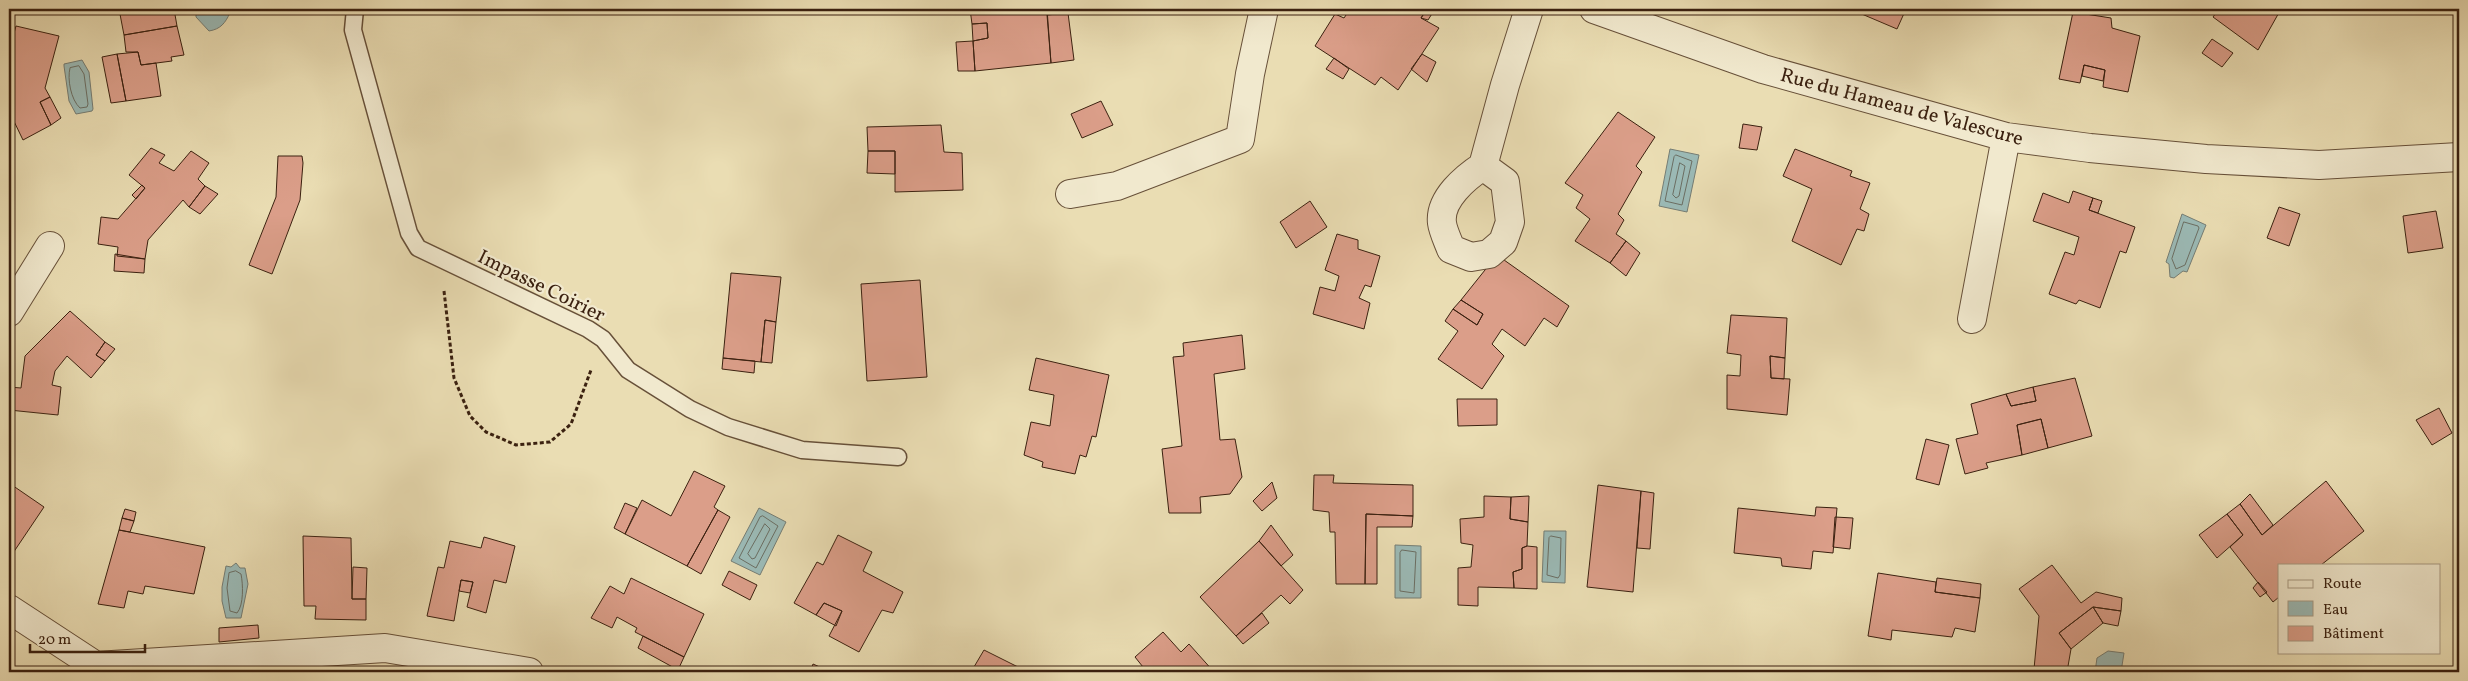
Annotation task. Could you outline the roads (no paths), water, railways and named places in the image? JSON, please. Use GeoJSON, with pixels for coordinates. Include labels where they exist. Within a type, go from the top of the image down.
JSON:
{"type":"FeatureCollection","features":[{"type":"Feature","properties":{"kind":"street"},"geometry":{"type":"LineString","coordinates":[[1070,194],[1117,186],[1240,140],[1250,74],[1264,9]]}},
{"type":"Feature","properties":{"kind":"street"},"geometry":{"type":"LineString","coordinates":[[1484,166],[1505,85],[1529,9]]}},
{"type":"Feature","properties":{"kind":"street","name":"Rue du Hameau de Valescure"},"geometry":{"type":"LineString","coordinates":[[1594,9],[1763,69],[2006,137],[2090,148],[2206,159],[2319,165],[2459,157]]}},
{"type":"Feature","properties":{"kind":"street"},"geometry":{"type":"LineString","coordinates":[[1972,319],[2006,137]]}},
{"type":"Feature","properties":{"kind":"street"},"geometry":{"type":"LineString","coordinates":[[9,312],[50,246]]}},
{"type":"Feature","properties":{"kind":"street"},"geometry":{"type":"LineString","coordinates":[[9,609],[94,669],[385,648],[529,672]]}},
{"type":"Feature","properties":{"kind":"lane","name":"Impasse Coirier"},"geometry":{"type":"LineString","coordinates":[[355,9],[353,30],[408,233],[418,248],[588,329],[603,339],[628,370],[690,409],[728,427],[802,450],[898,457]]}},
{"type":"Feature","properties":{"kind":"water"},"geometry":{"type":"Polygon","coordinates":[[[196,9],[229,9],[230,13],[222,25],[217,29],[209,31],[196,17],[196,9]]]}},
{"type":"Feature","properties":{"kind":"water"},"geometry":{"type":"Polygon","coordinates":[[[82,60],[89,72],[93,109],[92,111],[76,114],[69,101],[64,64],[82,60]]]}},
{"type":"Feature","properties":{"kind":"water"},"geometry":{"type":"Polygon","coordinates":[[[1670,149],[1699,155],[1687,212],[1659,206],[1670,149]]]}},
{"type":"Feature","properties":{"kind":"water"},"geometry":{"type":"Polygon","coordinates":[[[2182,214],[2206,225],[2187,272],[2183,271],[2174,278],[2170,277],[2169,264],[2166,262],[2182,214]]]}},
{"type":"Feature","properties":{"kind":"water"},"geometry":{"type":"Polygon","coordinates":[[[759,508],[786,522],[760,575],[731,561],[759,508]]]}},
{"type":"Feature","properties":{"kind":"water"},"geometry":{"type":"Polygon","coordinates":[[[1544,531],[1566,531],[1565,583],[1542,582],[1544,531]]]}},
{"type":"Feature","properties":{"kind":"water"},"geometry":{"type":"Polygon","coordinates":[[[1395,545],[1421,546],[1421,598],[1395,598],[1395,545]]]}},
{"type":"Feature","properties":{"kind":"water"},"geometry":{"type":"Polygon","coordinates":[[[236,563],[240,568],[245,568],[248,584],[241,618],[226,618],[222,601],[222,587],[226,566],[231,567],[236,563]]]}},
{"type":"Feature","properties":{"kind":"water"},"geometry":{"type":"Polygon","coordinates":[[[2108,651],[2124,653],[2121,672],[2095,672],[2097,658],[2108,651]]]}}]}
